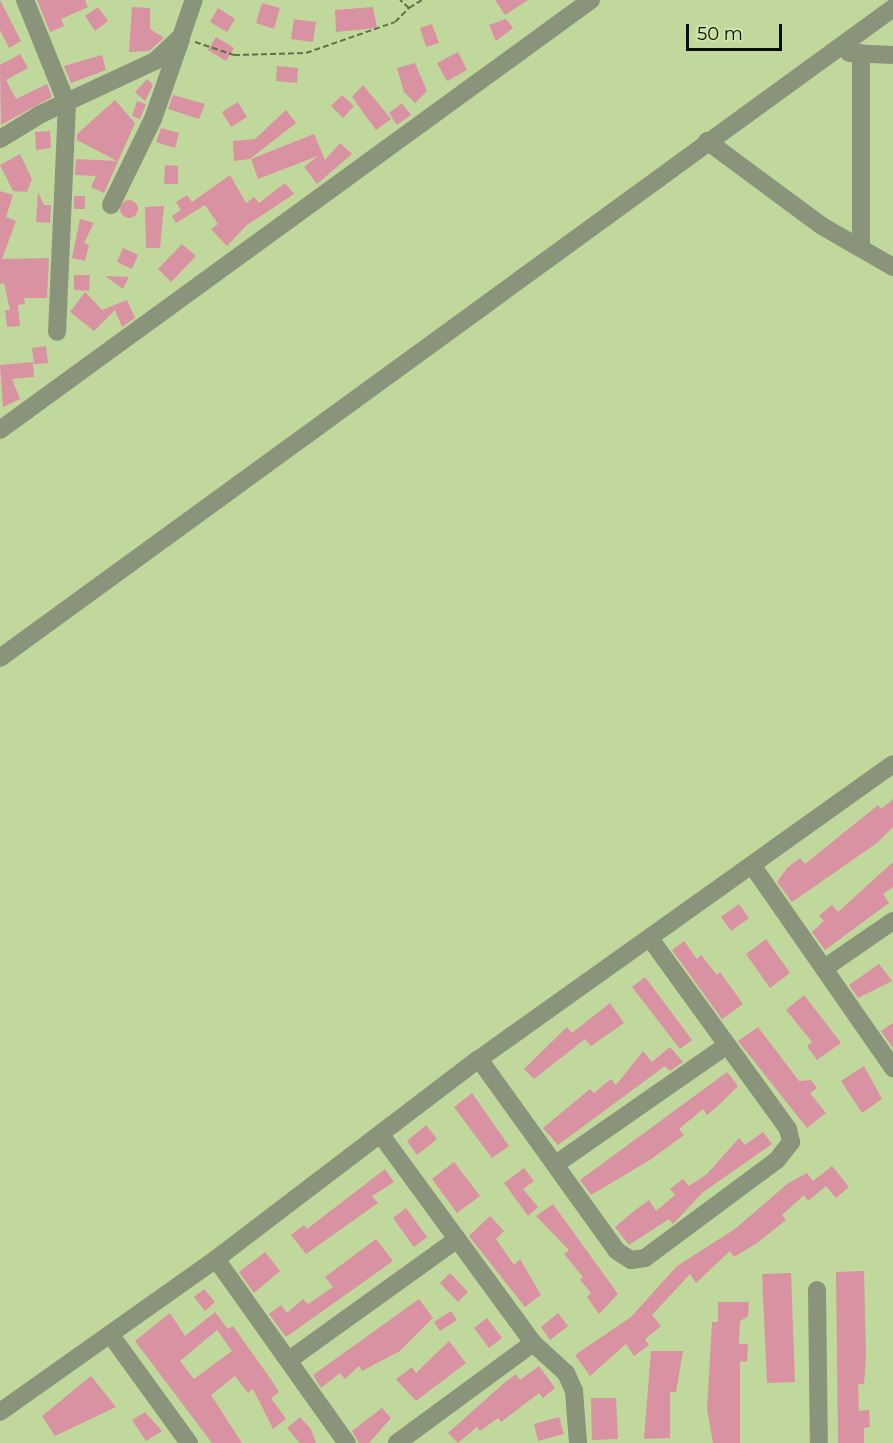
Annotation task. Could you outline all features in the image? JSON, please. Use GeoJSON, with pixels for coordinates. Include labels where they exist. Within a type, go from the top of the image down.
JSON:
{"type":"FeatureCollection","features":[{"type":"Feature","properties":{"kind":"street"},"geometry":{"type":"LineString","coordinates":[[25,0],[67,105],[57,332]]}},
{"type":"Feature","properties":{"kind":"street"},"geometry":{"type":"LineString","coordinates":[[111,205],[153,119],[194,0]]}},
{"type":"Feature","properties":{"kind":"street"},"geometry":{"type":"LineString","coordinates":[[0,430],[591,0]]}},
{"type":"Feature","properties":{"kind":"street"},"geometry":{"type":"LineString","coordinates":[[0,658],[707,141],[893,8]]}},
{"type":"Feature","properties":{"kind":"street"},"geometry":{"type":"LineString","coordinates":[[0,139],[155,61],[181,37]]}},
{"type":"Feature","properties":{"kind":"street"},"geometry":{"type":"LineString","coordinates":[[832,52],[893,55]]}},
{"type":"Feature","properties":{"kind":"street"},"geometry":{"type":"LineString","coordinates":[[861,54],[861,248]]}},
{"type":"Feature","properties":{"kind":"street"},"geometry":{"type":"LineString","coordinates":[[707,141],[779,196],[893,267]]}},
{"type":"Feature","properties":{"kind":"street"},"geometry":{"type":"LineString","coordinates":[[0,1412],[216,1259],[479,1059],[754,867],[893,764]]}},
{"type":"Feature","properties":{"kind":"street"},"geometry":{"type":"LineString","coordinates":[[754,867],[826,967],[893,1068]]}},
{"type":"Feature","properties":{"kind":"street"},"geometry":{"type":"LineString","coordinates":[[826,967],[893,921]]}},
{"type":"Feature","properties":{"kind":"street"},"geometry":{"type":"LineString","coordinates":[[479,1059],[617,1251],[631,1260],[645,1258],[777,1160],[790,1142],[788,1129],[651,940]]}},
{"type":"Feature","properties":{"kind":"street"},"geometry":{"type":"LineString","coordinates":[[555,1164],[726,1046]]}},
{"type":"Feature","properties":{"kind":"street"},"geometry":{"type":"LineString","coordinates":[[381,1135],[533,1343],[566,1372],[574,1391],[578,1443]]}},
{"type":"Feature","properties":{"kind":"street"},"geometry":{"type":"LineString","coordinates":[[289,1360],[456,1240]]}},
{"type":"Feature","properties":{"kind":"street"},"geometry":{"type":"LineString","coordinates":[[216,1259],[347,1443]]}},
{"type":"Feature","properties":{"kind":"street"},"geometry":{"type":"LineString","coordinates":[[818,1290],[819,1443]]}},
{"type":"Feature","properties":{"kind":"street"},"geometry":{"type":"LineString","coordinates":[[110,1334],[185,1442]]}},
{"type":"Feature","properties":{"kind":"street"},"geometry":{"type":"LineString","coordinates":[[398,1443],[533,1343]]}},
{"type":"Feature","properties":{"kind":"path"},"geometry":{"type":"LineString","coordinates":[[400,0],[409,8]]}},
{"type":"Feature","properties":{"kind":"path"},"geometry":{"type":"LineString","coordinates":[[181,37],[234,56],[306,53],[372,34],[422,0]]}},
{"type":"Feature","properties":{"kind":"building"},"geometry":{"type":"Polygon","coordinates":[[[0,0],[21,41],[9,48],[0,30],[0,0]]]}},
{"type":"Feature","properties":{"kind":"building"},"geometry":{"type":"Polygon","coordinates":[[[37,0],[85,0],[88,7],[61,19],[64,26],[50,32],[37,0]]]}},
{"type":"Feature","properties":{"kind":"building"},"geometry":{"type":"Polygon","coordinates":[[[495,0],[528,0],[505,15],[495,0]]]}},
{"type":"Feature","properties":{"kind":"building"},"geometry":{"type":"Polygon","coordinates":[[[262,3],[280,8],[274,29],[256,23],[262,3]]]}},
{"type":"Feature","properties":{"kind":"building"},"geometry":{"type":"Polygon","coordinates":[[[98,7],[108,21],[95,31],[85,16],[98,7]]]}},
{"type":"Feature","properties":{"kind":"building"},"geometry":{"type":"Polygon","coordinates":[[[132,7],[150,8],[150,29],[164,38],[149,51],[129,52],[132,7]]]}},
{"type":"Feature","properties":{"kind":"building"},"geometry":{"type":"Polygon","coordinates":[[[373,7],[377,28],[336,32],[335,10],[373,7]]]}},
{"type":"Feature","properties":{"kind":"building"},"geometry":{"type":"Polygon","coordinates":[[[218,8],[235,19],[227,32],[210,22],[218,8]]]}},
{"type":"Feature","properties":{"kind":"building"},"geometry":{"type":"Polygon","coordinates":[[[294,19],[316,22],[313,42],[291,39],[294,19]]]}},
{"type":"Feature","properties":{"kind":"building"},"geometry":{"type":"Polygon","coordinates":[[[506,19],[513,28],[496,41],[489,25],[506,19]]]}},
{"type":"Feature","properties":{"kind":"building"},"geometry":{"type":"Polygon","coordinates":[[[432,24],[439,43],[426,47],[420,28],[432,24]]]}},
{"type":"Feature","properties":{"kind":"building"},"geometry":{"type":"Polygon","coordinates":[[[216,37],[234,48],[226,61],[208,50],[216,37]]]}},
{"type":"Feature","properties":{"kind":"building"},"geometry":{"type":"Polygon","coordinates":[[[458,52],[467,70],[447,81],[437,63],[458,52]]]}},
{"type":"Feature","properties":{"kind":"building"},"geometry":{"type":"Polygon","coordinates":[[[20,54],[28,68],[6,80],[16,99],[47,84],[52,97],[1,125],[0,65],[20,54]]]}},
{"type":"Feature","properties":{"kind":"building"},"geometry":{"type":"Polygon","coordinates":[[[102,55],[106,70],[71,83],[64,66],[102,55]]]}},
{"type":"Feature","properties":{"kind":"building"},"geometry":{"type":"Polygon","coordinates":[[[415,63],[427,91],[415,103],[404,92],[397,68],[415,63]]]}},
{"type":"Feature","properties":{"kind":"building"},"geometry":{"type":"Polygon","coordinates":[[[277,66],[298,68],[297,83],[276,81],[277,66]]]}},
{"type":"Feature","properties":{"kind":"building"},"geometry":{"type":"Polygon","coordinates":[[[147,79],[153,85],[145,101],[135,92],[147,79]]]}},
{"type":"Feature","properties":{"kind":"building"},"geometry":{"type":"Polygon","coordinates":[[[363,85],[391,119],[376,130],[352,97],[363,85]]]}},
{"type":"Feature","properties":{"kind":"building"},"geometry":{"type":"Polygon","coordinates":[[[173,95],[205,104],[199,119],[168,109],[173,95]]]}},
{"type":"Feature","properties":{"kind":"building"},"geometry":{"type":"Polygon","coordinates":[[[342,95],[354,106],[343,118],[331,106],[342,95]]]}},
{"type":"Feature","properties":{"kind":"building"},"geometry":{"type":"Polygon","coordinates":[[[115,100],[135,123],[104,193],[91,187],[96,176],[75,175],[76,159],[117,161],[77,140],[77,134],[115,100]]]}},
{"type":"Feature","properties":{"kind":"building"},"geometry":{"type":"Polygon","coordinates":[[[137,101],[146,104],[140,119],[132,116],[137,101]]]}},
{"type":"Feature","properties":{"kind":"building"},"geometry":{"type":"Polygon","coordinates":[[[238,102],[247,117],[231,127],[222,112],[238,102]]]}},
{"type":"Feature","properties":{"kind":"building"},"geometry":{"type":"Polygon","coordinates":[[[402,103],[411,115],[397,125],[389,113],[402,103]]]}},
{"type":"Feature","properties":{"kind":"building"},"geometry":{"type":"Polygon","coordinates":[[[286,110],[296,123],[250,159],[234,161],[233,141],[255,139],[286,110]]]}},
{"type":"Feature","properties":{"kind":"building"},"geometry":{"type":"Polygon","coordinates":[[[161,128],[179,133],[175,148],[156,142],[161,128]]]}},
{"type":"Feature","properties":{"kind":"building"},"geometry":{"type":"Polygon","coordinates":[[[50,131],[51,148],[36,150],[35,132],[50,131]]]}},
{"type":"Feature","properties":{"kind":"building"},"geometry":{"type":"Polygon","coordinates":[[[314,134],[325,160],[340,143],[352,154],[317,184],[304,167],[318,156],[258,179],[251,159],[314,134]]]}},
{"type":"Feature","properties":{"kind":"building"},"geometry":{"type":"Polygon","coordinates":[[[20,154],[32,179],[27,192],[13,191],[0,165],[20,154]]]}},
{"type":"Feature","properties":{"kind":"building"},"geometry":{"type":"Polygon","coordinates":[[[165,165],[178,166],[178,184],[164,184],[165,165]]]}},
{"type":"Feature","properties":{"kind":"building"},"geometry":{"type":"Polygon","coordinates":[[[230,175],[246,203],[254,197],[259,203],[285,183],[294,194],[247,225],[227,246],[211,229],[218,224],[205,205],[176,223],[172,216],[181,210],[176,202],[187,195],[192,202],[230,175]]]}},
{"type":"Feature","properties":{"kind":"building"},"geometry":{"type":"Polygon","coordinates":[[[0,191],[13,195],[6,217],[16,221],[2,259],[49,258],[47,298],[24,298],[25,304],[18,305],[20,326],[7,327],[5,310],[10,310],[4,283],[0,284],[0,191]]]}},
{"type":"Feature","properties":{"kind":"building"},"geometry":{"type":"Polygon","coordinates":[[[38,192],[44,205],[51,205],[50,223],[36,222],[38,192]]]}},
{"type":"Feature","properties":{"kind":"building"},"geometry":{"type":"Polygon","coordinates":[[[74,196],[85,196],[85,209],[74,209],[74,196]]]}},
{"type":"Feature","properties":{"kind":"building"},"geometry":{"type":"Polygon","coordinates":[[[129,200],[135,203],[138,209],[135,215],[129,218],[123,215],[120,209],[123,203],[129,200]]]}},
{"type":"Feature","properties":{"kind":"building"},"geometry":{"type":"Polygon","coordinates":[[[164,206],[160,248],[146,248],[145,207],[164,206]]]}},
{"type":"Feature","properties":{"kind":"building"},"geometry":{"type":"Polygon","coordinates":[[[80,219],[94,223],[84,243],[89,245],[85,261],[72,258],[80,219]]]}},
{"type":"Feature","properties":{"kind":"building"},"geometry":{"type":"Polygon","coordinates":[[[182,244],[196,256],[171,282],[158,269],[182,244]]]}},
{"type":"Feature","properties":{"kind":"building"},"geometry":{"type":"Polygon","coordinates":[[[123,248],[138,255],[132,269],[117,262],[123,248]]]}},
{"type":"Feature","properties":{"kind":"building"},"geometry":{"type":"Polygon","coordinates":[[[74,275],[90,275],[89,291],[74,290],[74,275]]]}},
{"type":"Feature","properties":{"kind":"building"},"geometry":{"type":"Polygon","coordinates":[[[105,276],[129,277],[123,289],[105,276]]]}},
{"type":"Feature","properties":{"kind":"building"},"geometry":{"type":"Polygon","coordinates":[[[85,292],[102,310],[127,300],[135,318],[122,327],[115,310],[94,331],[70,312],[85,292]]]}},
{"type":"Feature","properties":{"kind":"building"},"geometry":{"type":"Polygon","coordinates":[[[46,346],[48,363],[34,364],[32,348],[46,346]]]}},
{"type":"Feature","properties":{"kind":"building"},"geometry":{"type":"Polygon","coordinates":[[[33,362],[34,377],[12,379],[20,399],[3,407],[0,365],[33,362]]]}},
{"type":"Feature","properties":{"kind":"building"},"geometry":{"type":"Polygon","coordinates":[[[893,799],[893,827],[877,843],[792,902],[777,882],[787,868],[800,858],[805,864],[878,805],[881,809],[893,799]]]}},
{"type":"Feature","properties":{"kind":"building"},"geometry":{"type":"Polygon","coordinates":[[[893,862],[893,887],[883,894],[889,903],[825,950],[812,932],[824,921],[819,916],[832,905],[838,912],[893,862]]]}},
{"type":"Feature","properties":{"kind":"building"},"geometry":{"type":"Polygon","coordinates":[[[739,904],[749,918],[731,931],[721,917],[739,904]]]}},
{"type":"Feature","properties":{"kind":"building"},"geometry":{"type":"Polygon","coordinates":[[[766,939],[790,973],[770,988],[746,954],[766,939]]]}},
{"type":"Feature","properties":{"kind":"building"},"geometry":{"type":"Polygon","coordinates":[[[684,941],[697,959],[701,955],[717,975],[720,972],[743,1004],[722,1019],[672,950],[684,941]]]}},
{"type":"Feature","properties":{"kind":"building"},"geometry":{"type":"Polygon","coordinates":[[[879,964],[892,981],[858,998],[849,985],[879,964]]]}},
{"type":"Feature","properties":{"kind":"building"},"geometry":{"type":"Polygon","coordinates":[[[645,977],[692,1040],[680,1049],[632,987],[645,977]]]}},
{"type":"Feature","properties":{"kind":"building"},"geometry":{"type":"Polygon","coordinates":[[[804,995],[841,1043],[817,1060],[807,1046],[812,1042],[786,1010],[804,995]]]}},
{"type":"Feature","properties":{"kind":"building"},"geometry":{"type":"Polygon","coordinates":[[[610,1003],[624,1023],[591,1046],[585,1039],[534,1079],[524,1069],[567,1027],[572,1033],[610,1003]]]}},
{"type":"Feature","properties":{"kind":"building"},"geometry":{"type":"Polygon","coordinates":[[[893,1023],[893,1048],[881,1031],[893,1023]]]}},
{"type":"Feature","properties":{"kind":"building"},"geometry":{"type":"Polygon","coordinates":[[[758,1027],[799,1081],[811,1080],[817,1088],[810,1093],[826,1113],[807,1128],[738,1041],[758,1027]]]}},
{"type":"Feature","properties":{"kind":"building"},"geometry":{"type":"Polygon","coordinates":[[[670,1047],[683,1062],[670,1071],[665,1066],[558,1145],[543,1128],[590,1089],[594,1093],[611,1079],[616,1085],[643,1051],[652,1062],[670,1047]]]}},
{"type":"Feature","properties":{"kind":"building"},"geometry":{"type":"Polygon","coordinates":[[[864,1066],[882,1099],[862,1113],[841,1081],[864,1066]]]}},
{"type":"Feature","properties":{"kind":"building"},"geometry":{"type":"Polygon","coordinates":[[[727,1072],[738,1086],[720,1104],[707,1115],[703,1109],[679,1129],[684,1135],[650,1160],[591,1195],[580,1180],[727,1072]]]}},
{"type":"Feature","properties":{"kind":"building"},"geometry":{"type":"Polygon","coordinates":[[[472,1093],[509,1146],[492,1158],[454,1107],[472,1093]]]}},
{"type":"Feature","properties":{"kind":"building"},"geometry":{"type":"Polygon","coordinates":[[[426,1125],[437,1139],[417,1155],[407,1141],[426,1125]]]}},
{"type":"Feature","properties":{"kind":"building"},"geometry":{"type":"Polygon","coordinates":[[[763,1132],[772,1144],[702,1193],[673,1224],[669,1219],[629,1245],[615,1227],[649,1200],[656,1211],[675,1195],[670,1189],[683,1179],[689,1186],[707,1174],[739,1138],[745,1145],[763,1132]]]}},
{"type":"Feature","properties":{"kind":"building"},"geometry":{"type":"Polygon","coordinates":[[[454,1162],[480,1196],[457,1213],[432,1179],[454,1162]]]}},
{"type":"Feature","properties":{"kind":"building"},"geometry":{"type":"Polygon","coordinates":[[[832,1166],[849,1187],[836,1198],[826,1186],[808,1201],[804,1195],[782,1215],[786,1220],[757,1243],[734,1257],[730,1251],[696,1283],[690,1274],[652,1315],[661,1326],[645,1339],[649,1345],[634,1356],[626,1344],[590,1376],[575,1355],[631,1317],[677,1266],[735,1229],[787,1184],[807,1173],[813,1181],[832,1166]]]}},
{"type":"Feature","properties":{"kind":"building"},"geometry":{"type":"Polygon","coordinates":[[[524,1168],[534,1181],[523,1189],[538,1207],[528,1216],[504,1183],[524,1168]]]}},
{"type":"Feature","properties":{"kind":"building"},"geometry":{"type":"Polygon","coordinates":[[[385,1169],[394,1182],[372,1196],[378,1203],[306,1254],[291,1235],[304,1225],[307,1229],[385,1169]]]}},
{"type":"Feature","properties":{"kind":"building"},"geometry":{"type":"Polygon","coordinates":[[[553,1204],[618,1294],[599,1314],[587,1297],[591,1293],[580,1280],[583,1277],[564,1254],[569,1250],[536,1216],[553,1204]]]}},
{"type":"Feature","properties":{"kind":"building"},"geometry":{"type":"Polygon","coordinates":[[[406,1208],[427,1237],[414,1247],[393,1218],[406,1208]]]}},
{"type":"Feature","properties":{"kind":"building"},"geometry":{"type":"Polygon","coordinates":[[[490,1216],[504,1231],[496,1239],[514,1265],[520,1259],[541,1295],[525,1307],[469,1236],[490,1216]]]}},
{"type":"Feature","properties":{"kind":"building"},"geometry":{"type":"Polygon","coordinates":[[[376,1239],[393,1261],[286,1337],[269,1314],[281,1305],[287,1313],[303,1299],[308,1304],[333,1287],[325,1277],[376,1239]]]}},
{"type":"Feature","properties":{"kind":"building"},"geometry":{"type":"Polygon","coordinates":[[[265,1252],[280,1271],[254,1293],[239,1272],[265,1252]]]}},
{"type":"Feature","properties":{"kind":"building"},"geometry":{"type":"Polygon","coordinates":[[[864,1271],[866,1356],[864,1384],[858,1384],[859,1411],[869,1410],[870,1427],[864,1428],[864,1443],[838,1443],[836,1272],[864,1271]]]}},
{"type":"Feature","properties":{"kind":"building"},"geometry":{"type":"Polygon","coordinates":[[[450,1273],[468,1292],[458,1302],[440,1283],[450,1273]]]}},
{"type":"Feature","properties":{"kind":"building"},"geometry":{"type":"Polygon","coordinates":[[[791,1273],[795,1382],[767,1383],[762,1274],[791,1273]]]}},
{"type":"Feature","properties":{"kind":"building"},"geometry":{"type":"Polygon","coordinates":[[[204,1289],[215,1302],[205,1311],[194,1297],[204,1289]]]}},
{"type":"Feature","properties":{"kind":"building"},"geometry":{"type":"Polygon","coordinates":[[[419,1299],[433,1318],[400,1351],[362,1371],[359,1366],[345,1379],[340,1373],[321,1388],[313,1375],[419,1299]]]}},
{"type":"Feature","properties":{"kind":"building"},"geometry":{"type":"Polygon","coordinates":[[[718,1302],[749,1302],[748,1316],[740,1321],[739,1344],[748,1344],[747,1362],[740,1361],[740,1443],[713,1443],[707,1409],[712,1322],[718,1322],[718,1302]]]}},
{"type":"Feature","properties":{"kind":"building"},"geometry":{"type":"Polygon","coordinates":[[[451,1311],[457,1320],[440,1331],[434,1322],[451,1311]]]}},
{"type":"Feature","properties":{"kind":"building"},"geometry":{"type":"Polygon","coordinates":[[[215,1312],[228,1329],[233,1326],[279,1392],[271,1398],[286,1419],[273,1429],[253,1389],[248,1393],[235,1376],[211,1395],[242,1443],[212,1443],[135,1341],[170,1313],[185,1336],[215,1312]],[[217,1330],[180,1361],[194,1379],[232,1351],[217,1330]]]}},
{"type":"Feature","properties":{"kind":"building"},"geometry":{"type":"Polygon","coordinates":[[[558,1313],[568,1326],[550,1340],[541,1327],[558,1313]]]}},
{"type":"Feature","properties":{"kind":"building"},"geometry":{"type":"Polygon","coordinates":[[[487,1318],[502,1338],[489,1348],[474,1328],[487,1318]]]}},
{"type":"Feature","properties":{"kind":"building"},"geometry":{"type":"Polygon","coordinates":[[[449,1341],[466,1363],[416,1401],[396,1379],[412,1367],[416,1373],[449,1341]]]}},
{"type":"Feature","properties":{"kind":"building"},"geometry":{"type":"Polygon","coordinates":[[[651,1351],[683,1351],[676,1392],[670,1392],[670,1438],[644,1439],[651,1351]]]}},
{"type":"Feature","properties":{"kind":"building"},"geometry":{"type":"Polygon","coordinates":[[[539,1366],[555,1388],[543,1398],[539,1393],[501,1422],[498,1418],[480,1431],[477,1427],[458,1443],[448,1433],[516,1374],[520,1380],[539,1366]]]}},
{"type":"Feature","properties":{"kind":"building"},"geometry":{"type":"Polygon","coordinates":[[[91,1376],[116,1407],[55,1436],[42,1416],[91,1376]]]}},
{"type":"Feature","properties":{"kind":"building"},"geometry":{"type":"Polygon","coordinates":[[[591,1398],[616,1398],[618,1439],[592,1440],[591,1398]]]}},
{"type":"Feature","properties":{"kind":"building"},"geometry":{"type":"Polygon","coordinates":[[[382,1408],[391,1418],[369,1443],[359,1443],[352,1431],[382,1408]]]}},
{"type":"Feature","properties":{"kind":"building"},"geometry":{"type":"Polygon","coordinates":[[[145,1412],[162,1431],[146,1441],[132,1420],[145,1412]]]}},
{"type":"Feature","properties":{"kind":"building"},"geometry":{"type":"Polygon","coordinates":[[[300,1417],[311,1429],[316,1443],[300,1443],[287,1428],[300,1417]]]}},
{"type":"Feature","properties":{"kind":"building"},"geometry":{"type":"Polygon","coordinates":[[[559,1417],[564,1434],[538,1441],[534,1424],[559,1417]]]}}]}
